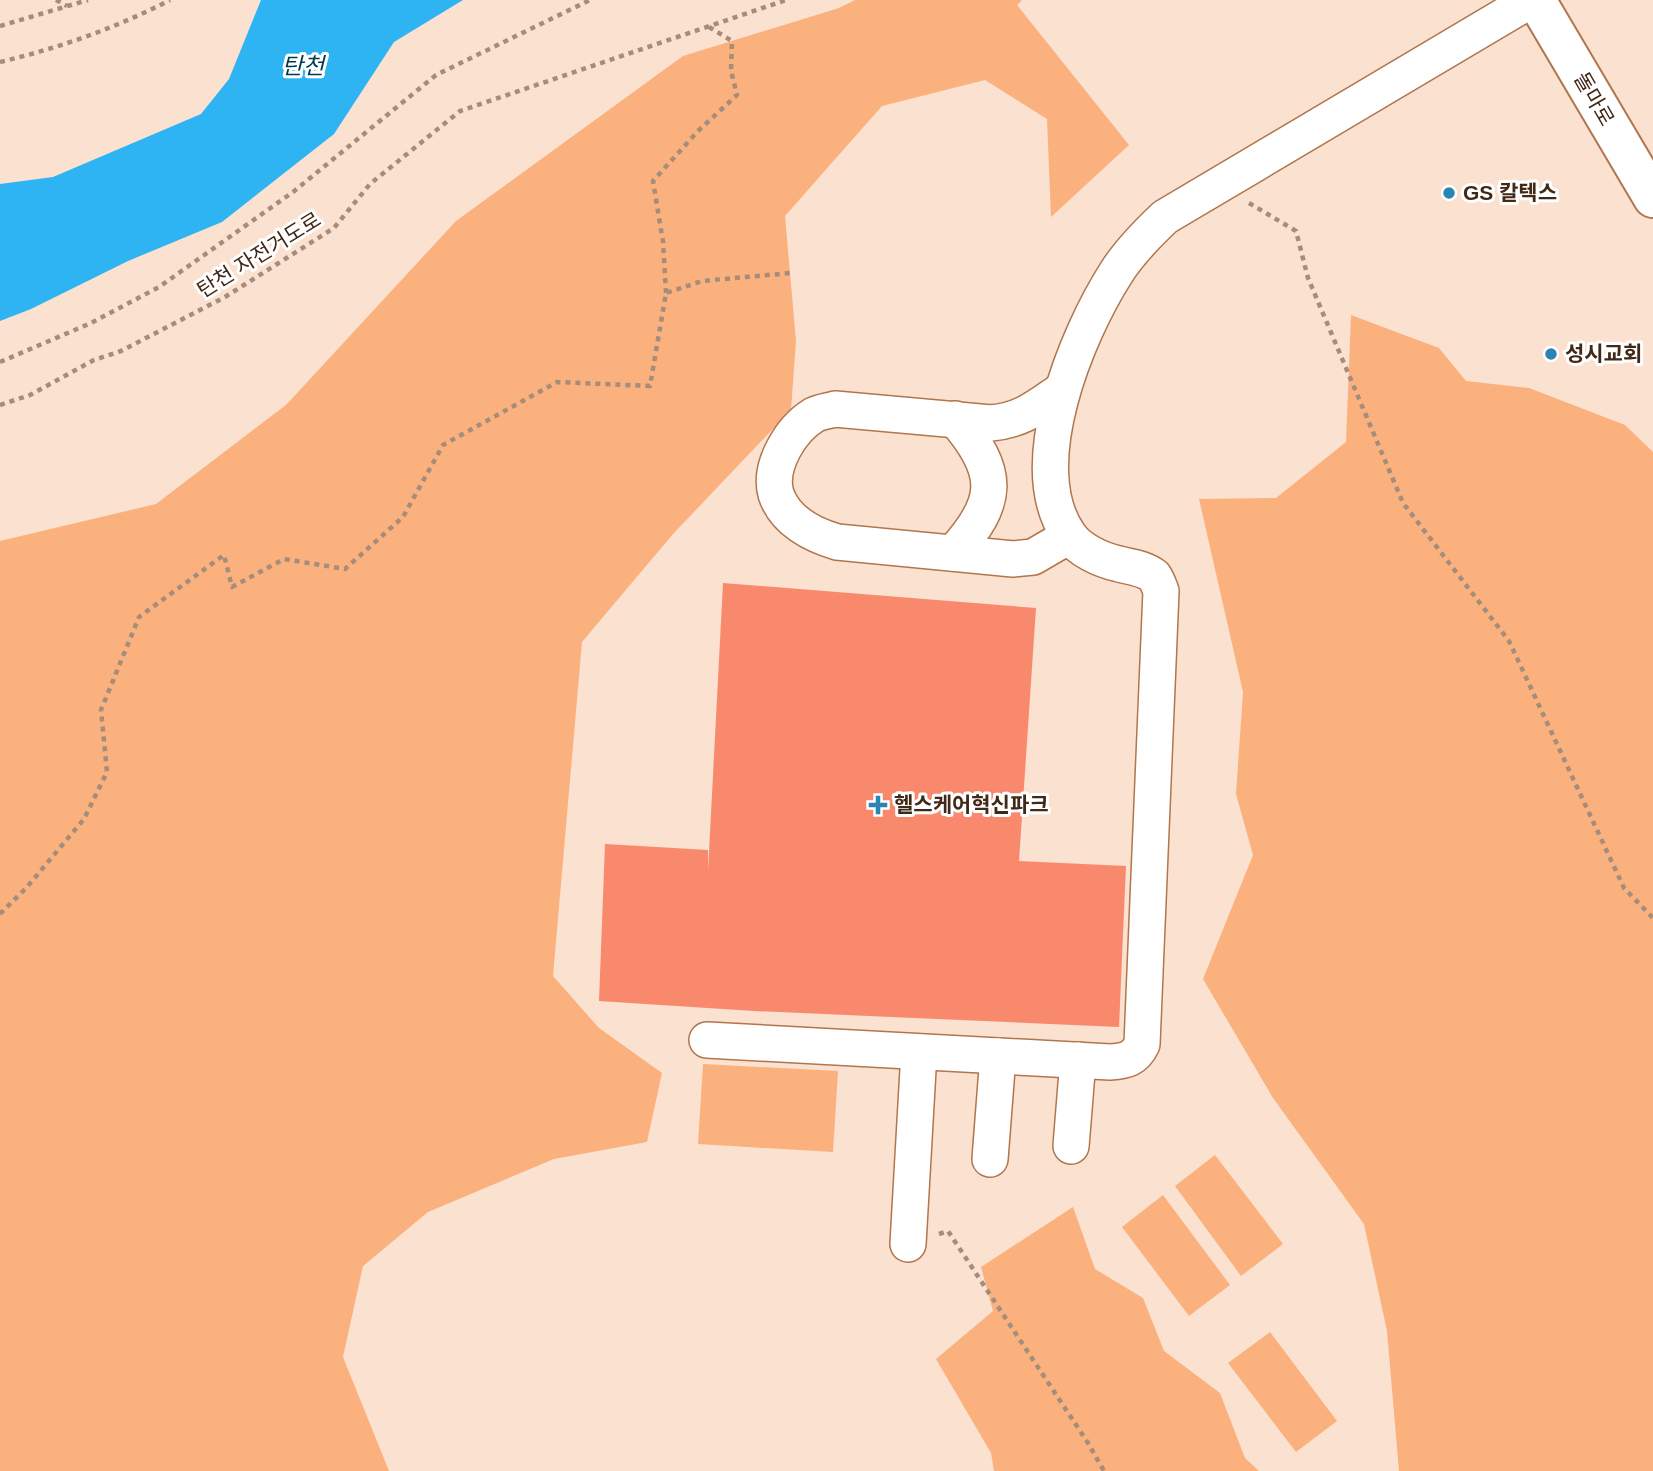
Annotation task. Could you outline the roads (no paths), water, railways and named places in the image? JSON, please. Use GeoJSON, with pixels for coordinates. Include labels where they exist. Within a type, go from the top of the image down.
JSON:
{"type":"FeatureCollection","features":[{"type":"Feature","properties":{"kind":"main road","name":"돌마로"},"geometry":{"type":"LineString","coordinates":[[1533,0],[1653,198]]}},
{"type":"Feature","properties":{"kind":"lane"},"geometry":{"type":"LineString","coordinates":[[707,1040],[1078,1060],[1125,1061],[1137,1054],[1142,1044],[1161,591],[1154,577],[1140,568],[1115,564],[1092,554],[1069,536],[1058,513],[1051,486],[1052,450],[1062,390],[1081,337],[1117,271],[1139,242],[1165,217],[1533,0]]}},
{"type":"Feature","properties":{"kind":"lane"},"geometry":{"type":"LineString","coordinates":[[1062,390],[1012,421],[991,422],[835,410],[816,414],[796,430],[783,450],[776,470],[776,493],[787,512],[802,527],[819,537],[838,542],[1013,559],[1032,557],[1069,536]]}},
{"type":"Feature","properties":{"kind":"lane"},"geometry":{"type":"LineString","coordinates":[[953,553],[983,515],[989,477],[986,462],[975,442],[955,419]]}},
{"type":"Feature","properties":{"kind":"lane"},"geometry":{"type":"LineString","coordinates":[[908,1244],[919,1052]]}},
{"type":"Feature","properties":{"kind":"lane"},"geometry":{"type":"LineString","coordinates":[[990,1159],[998,1056]]}},
{"type":"Feature","properties":{"kind":"lane"},"geometry":{"type":"LineString","coordinates":[[1071,1146],[1078,1060]]}},
{"type":"Feature","properties":{"kind":"water","name":"탄천"},"geometry":{"type":"Polygon","coordinates":[[[261,0],[463,0],[394,42],[334,134],[222,222],[128,261],[31,309],[0,321],[0,184],[53,177],[201,114],[229,79],[261,0]]]}},
{"type":"Feature","properties":{"kind":"place","name":"GS 칼텍스"},"geometry":{"type":"Point","coordinates":[1449,193]}},
{"type":"Feature","properties":{"kind":"place","name":"성시교회"},"geometry":{"type":"Point","coordinates":[1551,354]}},
{"type":"Feature","properties":{"kind":"place","name":"헬스케어혁신파크"},"geometry":{"type":"Point","coordinates":[878,805]}}]}
